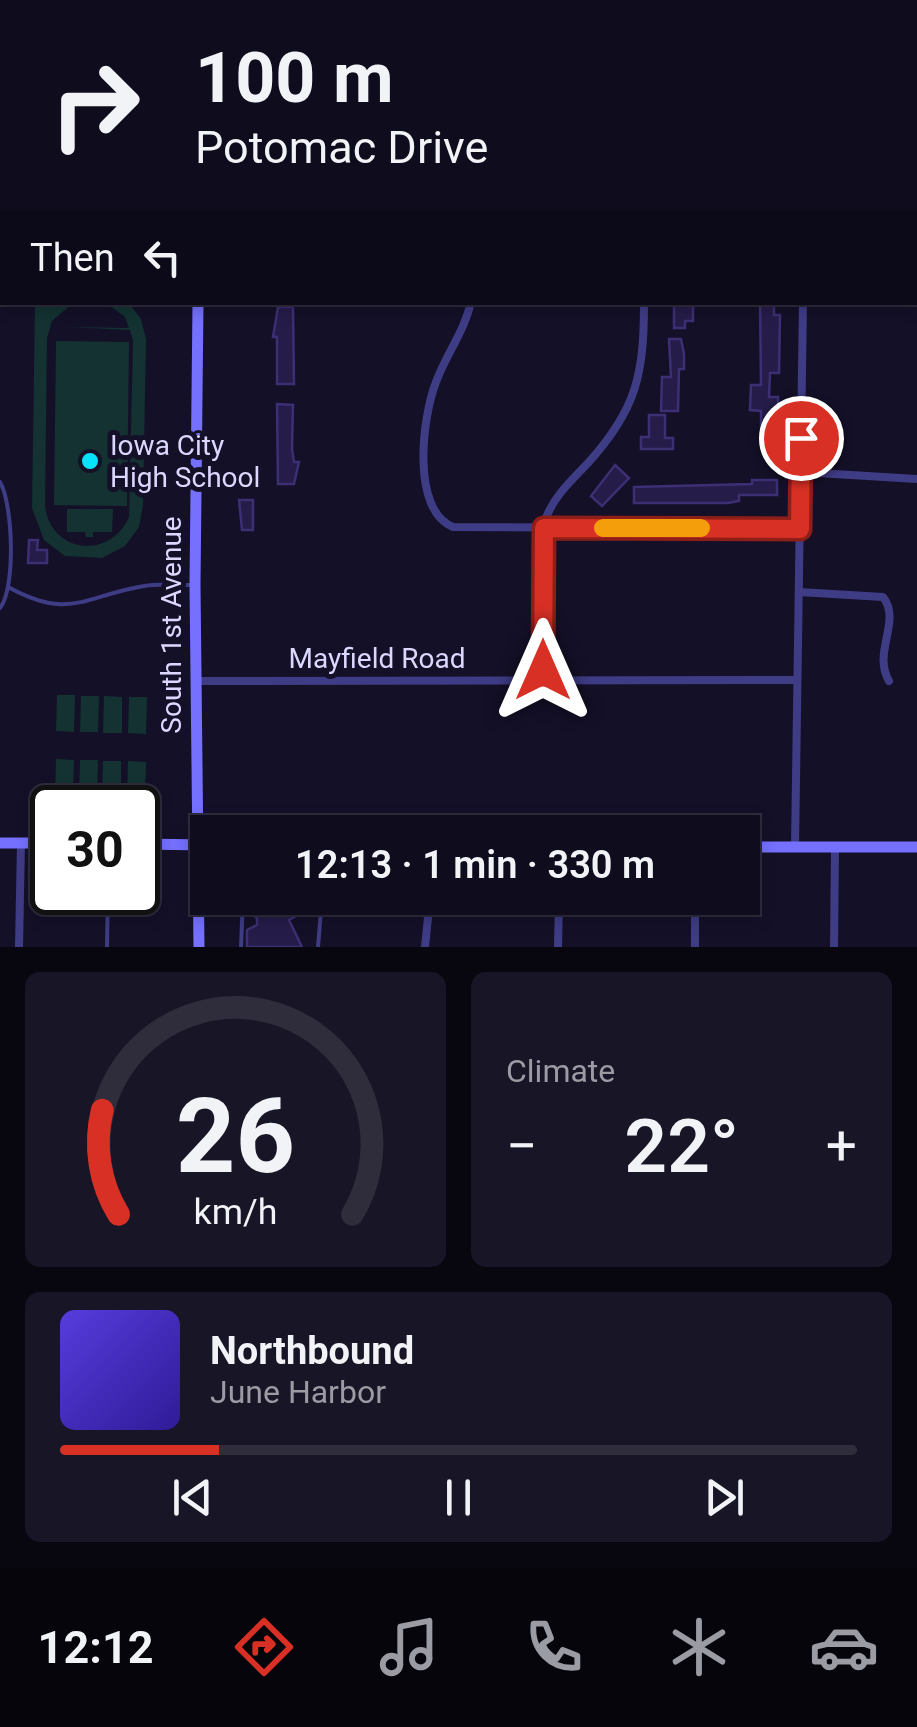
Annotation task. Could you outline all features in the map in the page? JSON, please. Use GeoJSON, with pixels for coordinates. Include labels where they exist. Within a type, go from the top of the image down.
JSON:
{"type":"FeatureCollection","features":[{"type":"Feature","properties":{"kind":"main road","name":"South 1st Avenue"},"geometry":{"type":"LineString","coordinates":[[198,305],[195,585],[203,815]]}},
{"type":"Feature","properties":{"kind":"main road"},"geometry":{"type":"LineString","coordinates":[[0,843],[30,843]]}},
{"type":"Feature","properties":{"kind":"main road"},"geometry":{"type":"LineString","coordinates":[[160,844],[190,845]]}},
{"type":"Feature","properties":{"kind":"main road"},"geometry":{"type":"LineString","coordinates":[[760,847],[917,848]]}},
{"type":"Feature","properties":{"kind":"main road","name":"South 1st Avenue"},"geometry":{"type":"LineString","coordinates":[[199,947],[201,915]]}},
{"type":"Feature","properties":{"kind":"street"},"geometry":{"type":"LineString","coordinates":[[470,305],[429,405],[428,503],[438,519],[453,527],[800,529]]}},
{"type":"Feature","properties":{"kind":"street"},"geometry":{"type":"LineString","coordinates":[[543,680],[544,528],[558,496],[606,443],[631,403],[642,362],[644,305]]}},
{"type":"Feature","properties":{"kind":"street"},"geometry":{"type":"LineString","coordinates":[[795,847],[803,305]]}},
{"type":"Feature","properties":{"kind":"street"},"geometry":{"type":"LineString","coordinates":[[801,472],[917,479]]}},
{"type":"Feature","properties":{"kind":"street"},"geometry":{"type":"LineString","coordinates":[[799,592],[883,597],[891,613],[880,662],[889,681]]}},
{"type":"Feature","properties":{"kind":"street","name":"Mayfield Road"},"geometry":{"type":"LineString","coordinates":[[196,680],[798,680]]}},
{"type":"Feature","properties":{"kind":"street"},"geometry":{"type":"LineString","coordinates":[[19,947],[21,843]]}},
{"type":"Feature","properties":{"kind":"street"},"geometry":{"type":"LineString","coordinates":[[834,947],[835,847]]}},
{"type":"Feature","properties":{"kind":"street"},"geometry":{"type":"LineString","coordinates":[[425,947],[428,915]]}},
{"type":"Feature","properties":{"kind":"street"},"geometry":{"type":"LineString","coordinates":[[558,947],[559,915]]}},
{"type":"Feature","properties":{"kind":"street"},"geometry":{"type":"LineString","coordinates":[[695,915],[695,947]]}},
{"type":"Feature","properties":{"kind":"lane"},"geometry":{"type":"LineString","coordinates":[[0,482],[10,502],[8,588],[0,608]]}},
{"type":"Feature","properties":{"kind":"lane"},"geometry":{"type":"LineString","coordinates":[[8,588],[30,599],[79,606],[145,585],[195,585]]}},
{"type":"Feature","properties":{"kind":"lane"},"geometry":{"type":"LineString","coordinates":[[106,947],[107,915]]}},
{"type":"Feature","properties":{"kind":"lane"},"geometry":{"type":"LineString","coordinates":[[241,947],[242,915]]}},
{"type":"Feature","properties":{"kind":"lane"},"geometry":{"type":"LineString","coordinates":[[318,947],[321,915]]}},
{"type":"Feature","properties":{"kind":"green space"},"geometry":{"type":"Polygon","coordinates":[[[35,305],[71,305],[52,321],[47,338],[45,506],[58,534],[82,546],[109,540],[129,517],[133,341],[130,330],[68,327],[129,328],[125,317],[109,305],[130,305],[141,319],[146,339],[143,505],[139,527],[125,546],[102,558],[65,556],[44,540],[32,508],[35,305]]]}},
{"type":"Feature","properties":{"kind":"green space"},"geometry":{"type":"Polygon","coordinates":[[[56,341],[129,342],[127,506],[54,505],[56,341]]]}},
{"type":"Feature","properties":{"kind":"green space"},"geometry":{"type":"Polygon","coordinates":[[[67,509],[113,509],[112,532],[93,532],[93,537],[86,537],[85,532],[67,532],[67,509]]]}},
{"type":"Feature","properties":{"kind":"green space"},"geometry":{"type":"Polygon","coordinates":[[[57,695],[75,695],[74,732],[56,731],[57,695]]]}},
{"type":"Feature","properties":{"kind":"green space"},"geometry":{"type":"Polygon","coordinates":[[[81,696],[99,696],[98,732],[80,732],[81,696]]]}},
{"type":"Feature","properties":{"kind":"green space"},"geometry":{"type":"Polygon","coordinates":[[[104,696],[122,697],[122,733],[103,733],[104,696]]]}},
{"type":"Feature","properties":{"kind":"green space"},"geometry":{"type":"Polygon","coordinates":[[[129,697],[147,697],[146,734],[128,733],[129,697]]]}},
{"type":"Feature","properties":{"kind":"green space"},"geometry":{"type":"Polygon","coordinates":[[[56,759],[74,760],[73,785],[55,785],[56,759]]]}},
{"type":"Feature","properties":{"kind":"green space"},"geometry":{"type":"Polygon","coordinates":[[[80,760],[98,760],[97,785],[79,785],[80,760]]]}},
{"type":"Feature","properties":{"kind":"green space"},"geometry":{"type":"Polygon","coordinates":[[[103,761],[121,761],[121,785],[102,785],[103,761]]]}},
{"type":"Feature","properties":{"kind":"green space"},"geometry":{"type":"Polygon","coordinates":[[[128,761],[146,762],[145,785],[127,785],[128,761]]]}},
{"type":"Feature","properties":{"kind":"building"},"geometry":{"type":"Polygon","coordinates":[[[674,305],[693,305],[693,321],[685,321],[685,328],[674,328],[674,305]]]}},
{"type":"Feature","properties":{"kind":"building"},"geometry":{"type":"Polygon","coordinates":[[[760,305],[774,305],[774,315],[780,315],[779,373],[770,373],[769,397],[778,397],[778,446],[761,446],[761,411],[750,410],[751,385],[761,385],[760,305]]]}},
{"type":"Feature","properties":{"kind":"building"},"geometry":{"type":"Polygon","coordinates":[[[278,307],[293,307],[294,384],[277,384],[277,337],[273,337],[278,307]]]}},
{"type":"Feature","properties":{"kind":"building"},"geometry":{"type":"Polygon","coordinates":[[[669,339],[681,339],[684,354],[684,369],[679,369],[678,411],[661,411],[662,377],[671,377],[669,339]]]}},
{"type":"Feature","properties":{"kind":"building"},"geometry":{"type":"Polygon","coordinates":[[[277,404],[293,405],[292,449],[294,462],[299,462],[294,484],[278,484],[277,404]]]}},
{"type":"Feature","properties":{"kind":"building"},"geometry":{"type":"Polygon","coordinates":[[[649,415],[665,415],[665,438],[673,438],[673,449],[641,449],[641,437],[649,437],[649,415]]]}},
{"type":"Feature","properties":{"kind":"building"},"geometry":{"type":"Polygon","coordinates":[[[615,465],[629,478],[602,506],[591,496],[615,465]]]}},
{"type":"Feature","properties":{"kind":"building"},"geometry":{"type":"Polygon","coordinates":[[[752,480],[777,480],[777,495],[739,495],[739,501],[728,503],[634,503],[634,487],[752,484],[752,480]]]}},
{"type":"Feature","properties":{"kind":"building"},"geometry":{"type":"Polygon","coordinates":[[[239,500],[253,500],[253,530],[242,530],[239,500]]]}},
{"type":"Feature","properties":{"kind":"building"},"geometry":{"type":"Polygon","coordinates":[[[29,540],[38,540],[37,550],[47,550],[47,563],[28,563],[29,540]]]}},
{"type":"Feature","properties":{"kind":"building"},"geometry":{"type":"Polygon","coordinates":[[[253,915],[296,915],[289,920],[302,947],[247,947],[247,930],[257,925],[253,915]]]}},
{"type":"Feature","properties":{"kind":"slow traffic"},"geometry":{"type":"LineString","coordinates":[[603,528],[701,528]]}},
{"type":"Feature","properties":{"kind":"place","name":"Iowa City High School"},"geometry":{"type":"Point","coordinates":[90,461]}},
{"type":"Feature","properties":{"kind":"route"},"geometry":{"type":"LineString","coordinates":[[543,670],[544,528],[800,529],[801,438]]}}]}
